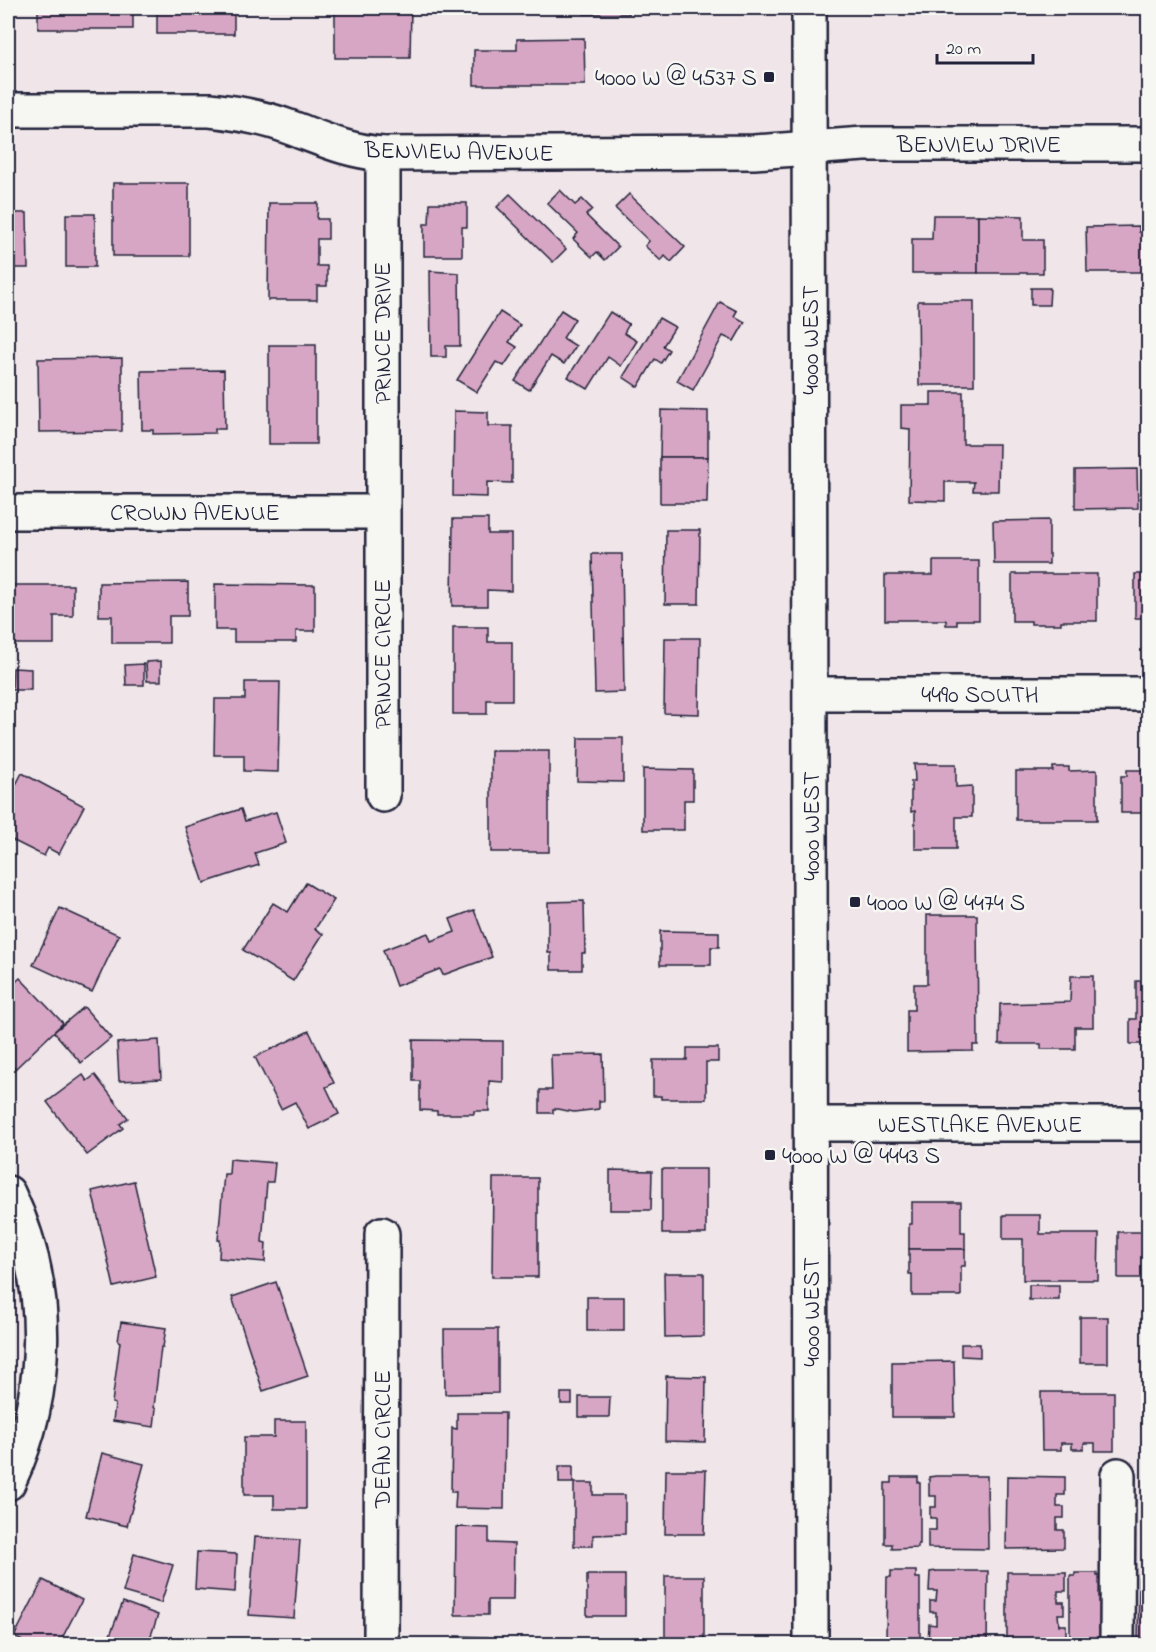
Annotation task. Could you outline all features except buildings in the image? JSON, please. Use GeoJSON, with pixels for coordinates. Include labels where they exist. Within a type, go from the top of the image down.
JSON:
{"type":"FeatureCollection","features":[{"type":"Feature","properties":{"kind":"street","name":"4000 WEST"},"geometry":{"type":"LineString","coordinates":[[809,8],[811,1644]]}},
{"type":"Feature","properties":{"kind":"street","name":"BENVIEW AVENUE"},"geometry":{"type":"LineString","coordinates":[[8,110],[210,110],[254,116],[288,126],[351,150],[383,154],[754,152],[809,148]]}},
{"type":"Feature","properties":{"kind":"street","name":"BENVIEW DRIVE"},"geometry":{"type":"LineString","coordinates":[[809,148],[864,144],[1149,144]]}},
{"type":"Feature","properties":{"kind":"street","name":"PRINCE DRIVE"},"geometry":{"type":"LineString","coordinates":[[382,512],[383,154]]}},
{"type":"Feature","properties":{"kind":"street","name":"CROWN AVENUE"},"geometry":{"type":"LineString","coordinates":[[8,512],[382,512]]}},
{"type":"Feature","properties":{"kind":"street","name":"PRINCE CIRCLE"},"geometry":{"type":"LineString","coordinates":[[382,512],[382,795]]}},
{"type":"Feature","properties":{"kind":"street","name":"4490 SOUTH"},"geometry":{"type":"LineString","coordinates":[[811,694],[1149,694]]}},
{"type":"Feature","properties":{"kind":"street","name":"WESTLAKE AVENUE"},"geometry":{"type":"LineString","coordinates":[[811,1124],[1149,1124]]}},
{"type":"Feature","properties":{"kind":"street"},"geometry":{"type":"LineString","coordinates":[[8,1193],[27,1241],[35,1275],[40,1311],[41,1347],[32,1419],[22,1453],[8,1483]]}},
{"type":"Feature","properties":{"kind":"street","name":"DEAN CIRCLE"},"geometry":{"type":"LineString","coordinates":[[381,1644],[382,1234]]}},
{"type":"Feature","properties":{"kind":"street"},"geometry":{"type":"LineString","coordinates":[[1117,1644],[1118,1475]]}},
{"type":"Feature","properties":{"kind":"place","name":"4000 W @ 4537 S"},"geometry":{"type":"Point","coordinates":[769,77]}},
{"type":"Feature","properties":{"kind":"place","name":"4000 W @ 4474 S"},"geometry":{"type":"Point","coordinates":[855,902]}},
{"type":"Feature","properties":{"kind":"place","name":"4000 W @ 4443 S"},"geometry":{"type":"Point","coordinates":[770,1155]}}]}
